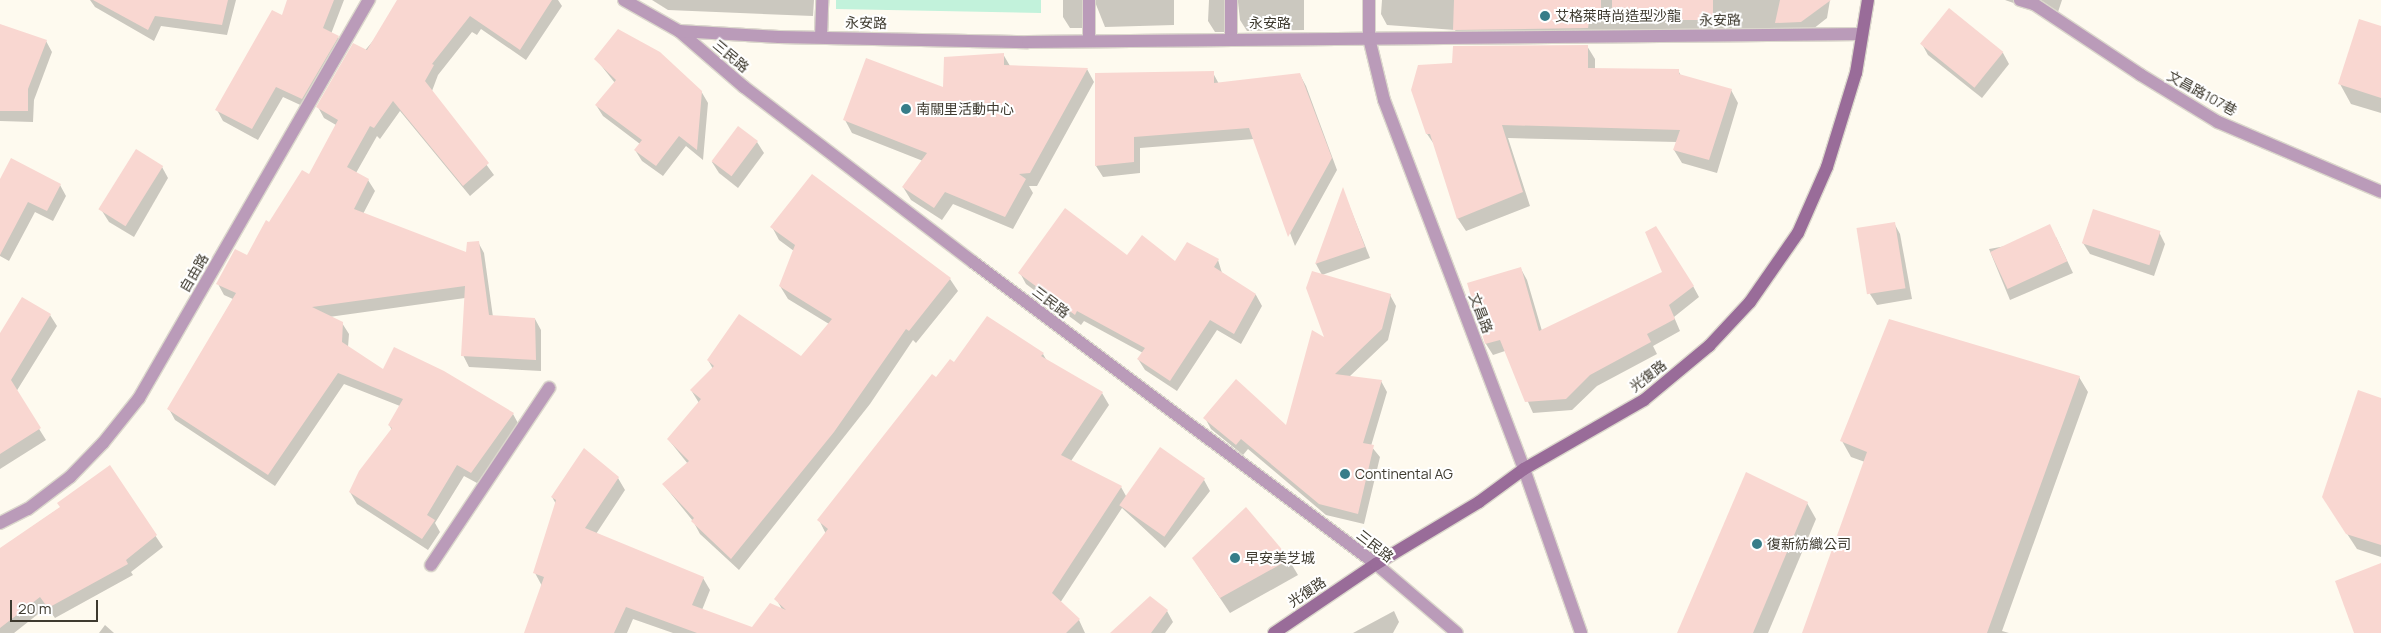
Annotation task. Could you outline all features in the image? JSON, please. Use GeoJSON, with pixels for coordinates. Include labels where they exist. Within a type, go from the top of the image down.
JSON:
{"type":"FeatureCollection","features":[{"type":"Feature","properties":{"kind":"main road","name":"光復路"},"geometry":{"type":"LineString","coordinates":[[1274,633],[1376,564],[1479,502],[1524,469],[1644,400],[1709,346],[1750,302],[1798,233],[1826,166],[1856,74],[1868,0]]}},
{"type":"Feature","properties":{"kind":"street","name":"自由路"},"geometry":{"type":"LineString","coordinates":[[0,523],[28,509],[70,477],[103,443],[139,398],[369,0]]}},
{"type":"Feature","properties":{"kind":"street","name":"三民路"},"geometry":{"type":"LineString","coordinates":[[624,0],[679,31],[744,86],[965,256],[1376,564],[1457,633]]}},
{"type":"Feature","properties":{"kind":"street"},"geometry":{"type":"LineString","coordinates":[[821,37],[822,0]]}},
{"type":"Feature","properties":{"kind":"street"},"geometry":{"type":"LineString","coordinates":[[1088,40],[1089,0]]}},
{"type":"Feature","properties":{"kind":"street"},"geometry":{"type":"LineString","coordinates":[[1231,0],[1231,38]]}},
{"type":"Feature","properties":{"kind":"street","name":"文昌路"},"geometry":{"type":"LineString","coordinates":[[1369,0],[1369,38],[1384,100],[1524,469],[1581,633]]}},
{"type":"Feature","properties":{"kind":"street","name":"文昌路107巷"},"geometry":{"type":"LineString","coordinates":[[2020,0],[2034,4],[2141,75],[2218,122],[2381,192]]}},
{"type":"Feature","properties":{"kind":"street","name":"永安路"},"geometry":{"type":"LineString","coordinates":[[679,31],[821,37],[1088,40],[1862,34]]}},
{"type":"Feature","properties":{"kind":"street"},"geometry":{"type":"LineString","coordinates":[[431,565],[549,388]]}},
{"type":"Feature","properties":{"kind":"green space"},"geometry":{"type":"Polygon","coordinates":[[[836,0],[1041,0],[1041,13],[836,9],[836,0]]]}},
{"type":"Feature","properties":{"kind":"building"},"geometry":{"type":"Polygon","coordinates":[[[93,0],[228,0],[222,25],[155,16],[148,30],[93,0]]]}},
{"type":"Feature","properties":{"kind":"building"},"geometry":{"type":"Polygon","coordinates":[[[287,0],[334,0],[323,28],[339,36],[302,99],[276,87],[252,129],[215,110],[272,10],[282,15],[287,0]]]}},
{"type":"Feature","properties":{"kind":"building"},"geometry":{"type":"Polygon","coordinates":[[[397,0],[552,0],[520,50],[470,16],[432,64],[434,65],[425,81],[489,163],[463,186],[393,101],[374,128],[370,126],[347,167],[369,179],[354,209],[466,252],[467,242],[479,241],[489,315],[535,318],[536,360],[461,356],[465,286],[312,307],[343,322],[342,342],[383,369],[394,347],[444,371],[514,413],[471,473],[457,465],[427,515],[435,520],[422,539],[349,492],[359,471],[392,428],[388,425],[403,399],[338,373],[268,475],[167,409],[236,293],[216,284],[235,249],[247,255],[266,220],[269,222],[302,170],[309,174],[338,120],[316,107],[353,43],[367,50],[397,0]]]}},
{"type":"Feature","properties":{"kind":"building"},"geometry":{"type":"Polygon","coordinates":[[[1454,0],[1601,0],[1601,22],[1589,22],[1588,28],[1453,30],[1454,0]]]}},
{"type":"Feature","properties":{"kind":"building"},"geometry":{"type":"Polygon","coordinates":[[[1612,0],[1713,0],[1713,20],[1612,20],[1612,0]]]}},
{"type":"Feature","properties":{"kind":"building"},"geometry":{"type":"Polygon","coordinates":[[[1780,0],[1831,0],[1801,22],[1775,23],[1780,0]]]}},
{"type":"Feature","properties":{"kind":"building"},"geometry":{"type":"Polygon","coordinates":[[[1949,8],[2003,52],[1974,88],[1920,44],[1949,8]]]}},
{"type":"Feature","properties":{"kind":"building"},"geometry":{"type":"Polygon","coordinates":[[[2359,19],[2381,26],[2381,98],[2338,84],[2359,19]]]}},
{"type":"Feature","properties":{"kind":"building"},"geometry":{"type":"Polygon","coordinates":[[[0,24],[47,40],[28,89],[28,111],[0,111],[0,24]]]}},
{"type":"Feature","properties":{"kind":"building"},"geometry":{"type":"Polygon","coordinates":[[[618,29],[660,52],[702,91],[697,150],[679,136],[656,166],[634,150],[642,140],[595,105],[616,80],[594,59],[618,29]]]}},
{"type":"Feature","properties":{"kind":"building"},"geometry":{"type":"Polygon","coordinates":[[[1588,45],[1588,68],[1679,69],[1679,74],[1732,89],[1709,160],[1673,150],[1680,130],[1502,125],[1523,192],[1457,219],[1430,134],[1426,134],[1411,90],[1418,65],[1452,63],[1453,46],[1588,45]]]}},
{"type":"Feature","properties":{"kind":"building"},"geometry":{"type":"Polygon","coordinates":[[[1004,53],[1004,65],[1088,68],[1030,173],[1019,174],[1026,179],[1005,217],[945,192],[934,208],[902,187],[927,153],[843,120],[866,58],[943,87],[944,57],[1004,53]]]}},
{"type":"Feature","properties":{"kind":"building"},"geometry":{"type":"Polygon","coordinates":[[[1214,71],[1214,83],[1300,73],[1332,158],[1288,237],[1249,128],[1134,137],[1134,162],[1095,166],[1095,73],[1214,71]]]}},
{"type":"Feature","properties":{"kind":"building"},"geometry":{"type":"Polygon","coordinates":[[[738,126],[758,141],[731,176],[712,161],[738,126]]]}},
{"type":"Feature","properties":{"kind":"building"},"geometry":{"type":"Polygon","coordinates":[[[136,149],[163,166],[126,226],[98,209],[136,149]]]}},
{"type":"Feature","properties":{"kind":"building"},"geometry":{"type":"Polygon","coordinates":[[[11,158],[61,184],[47,211],[28,202],[0,255],[0,179],[11,158]]]}},
{"type":"Feature","properties":{"kind":"building"},"geometry":{"type":"Polygon","coordinates":[[[812,174],[951,278],[909,331],[906,329],[834,432],[731,559],[691,521],[694,518],[662,484],[689,461],[667,439],[701,399],[690,390],[714,366],[707,360],[739,314],[801,356],[832,319],[779,286],[795,245],[770,227],[812,174]]]}},
{"type":"Feature","properties":{"kind":"building"},"geometry":{"type":"Polygon","coordinates":[[[1343,187],[1365,247],[1315,264],[1343,187]]]}},
{"type":"Feature","properties":{"kind":"building"},"geometry":{"type":"Polygon","coordinates":[[[1065,208],[1127,255],[1142,235],[1175,261],[1187,242],[1219,259],[1214,267],[1256,294],[1234,334],[1210,320],[1170,381],[1137,359],[1145,348],[1077,311],[1075,315],[1018,273],[1065,208]]]}},
{"type":"Feature","properties":{"kind":"building"},"geometry":{"type":"Polygon","coordinates":[[[2093,209],[2161,231],[2149,265],[2082,243],[2093,209]]]}},
{"type":"Feature","properties":{"kind":"building"},"geometry":{"type":"Polygon","coordinates":[[[1895,222],[1905,288],[1867,294],[1856,228],[1895,222]]]}},
{"type":"Feature","properties":{"kind":"building"},"geometry":{"type":"Polygon","coordinates":[[[2050,224],[2067,261],[2008,289],[1990,252],[2050,224]]]}},
{"type":"Feature","properties":{"kind":"building"},"geometry":{"type":"Polygon","coordinates":[[[1656,226],[1694,286],[1669,305],[1675,319],[1647,334],[1651,342],[1590,375],[1566,399],[1525,402],[1500,340],[1485,344],[1467,283],[1521,267],[1539,331],[1662,272],[1645,232],[1656,226]]]}},
{"type":"Feature","properties":{"kind":"building"},"geometry":{"type":"Polygon","coordinates":[[[1312,271],[1391,294],[1382,329],[1335,374],[1382,380],[1363,443],[1374,445],[1358,514],[1319,504],[1241,439],[1236,445],[1203,418],[1236,379],[1286,425],[1312,330],[1324,337],[1306,288],[1312,271]]]}},
{"type":"Feature","properties":{"kind":"building"},"geometry":{"type":"Polygon","coordinates":[[[22,297],[51,314],[11,380],[41,428],[0,454],[0,333],[22,297]]]}},
{"type":"Feature","properties":{"kind":"building"},"geometry":{"type":"Polygon","coordinates":[[[987,316],[1044,353],[1041,356],[1103,392],[1061,455],[1122,486],[1052,593],[1080,619],[1066,633],[697,633],[626,607],[614,633],[524,633],[544,577],[533,573],[556,500],[551,497],[584,448],[619,477],[585,528],[704,577],[692,605],[752,627],[770,603],[786,610],[774,599],[828,529],[817,520],[932,374],[936,377],[950,359],[954,362],[987,316]]]}},
{"type":"Feature","properties":{"kind":"building"},"geometry":{"type":"Polygon","coordinates":[[[1889,319],[2080,376],[1987,633],[1802,633],[1867,452],[1840,441],[1889,319]]]}},
{"type":"Feature","properties":{"kind":"building"},"geometry":{"type":"Polygon","coordinates":[[[2358,390],[2381,398],[2381,545],[2346,534],[2322,497],[2358,390]]]}},
{"type":"Feature","properties":{"kind":"building"},"geometry":{"type":"Polygon","coordinates":[[[1160,447],[1205,479],[1164,537],[1119,505],[1160,447]]]}},
{"type":"Feature","properties":{"kind":"building"},"geometry":{"type":"Polygon","coordinates":[[[110,465],[157,535],[126,560],[128,564],[48,608],[40,597],[0,628],[0,548],[60,507],[57,503],[110,465]]]}},
{"type":"Feature","properties":{"kind":"building"},"geometry":{"type":"Polygon","coordinates":[[[1746,472],[1808,502],[1753,633],[1677,633],[1746,472]]]}},
{"type":"Feature","properties":{"kind":"building"},"geometry":{"type":"Polygon","coordinates":[[[1246,507],[1290,559],[1220,598],[1192,558],[1246,507]]]}},
{"type":"Feature","properties":{"kind":"building"},"geometry":{"type":"Polygon","coordinates":[[[2381,563],[2381,633],[2354,633],[2335,581],[2381,563]]]}},
{"type":"Feature","properties":{"kind":"building"},"geometry":{"type":"Polygon","coordinates":[[[1150,596],[1168,610],[1151,633],[1110,633],[1150,596]]]}},
{"type":"Feature","properties":{"kind":"place","name":"艾格萊時尚造型沙龍"},"geometry":{"type":"Point","coordinates":[1545,16]}},
{"type":"Feature","properties":{"kind":"place","name":"南關里活動中心"},"geometry":{"type":"Point","coordinates":[906,109]}},
{"type":"Feature","properties":{"kind":"place","name":"Continental AG"},"geometry":{"type":"Point","coordinates":[1345,474]}},
{"type":"Feature","properties":{"kind":"place","name":"復新紡織公司"},"geometry":{"type":"Point","coordinates":[1757,544]}},
{"type":"Feature","properties":{"kind":"place","name":"早安美芝城"},"geometry":{"type":"Point","coordinates":[1235,558]}}]}
